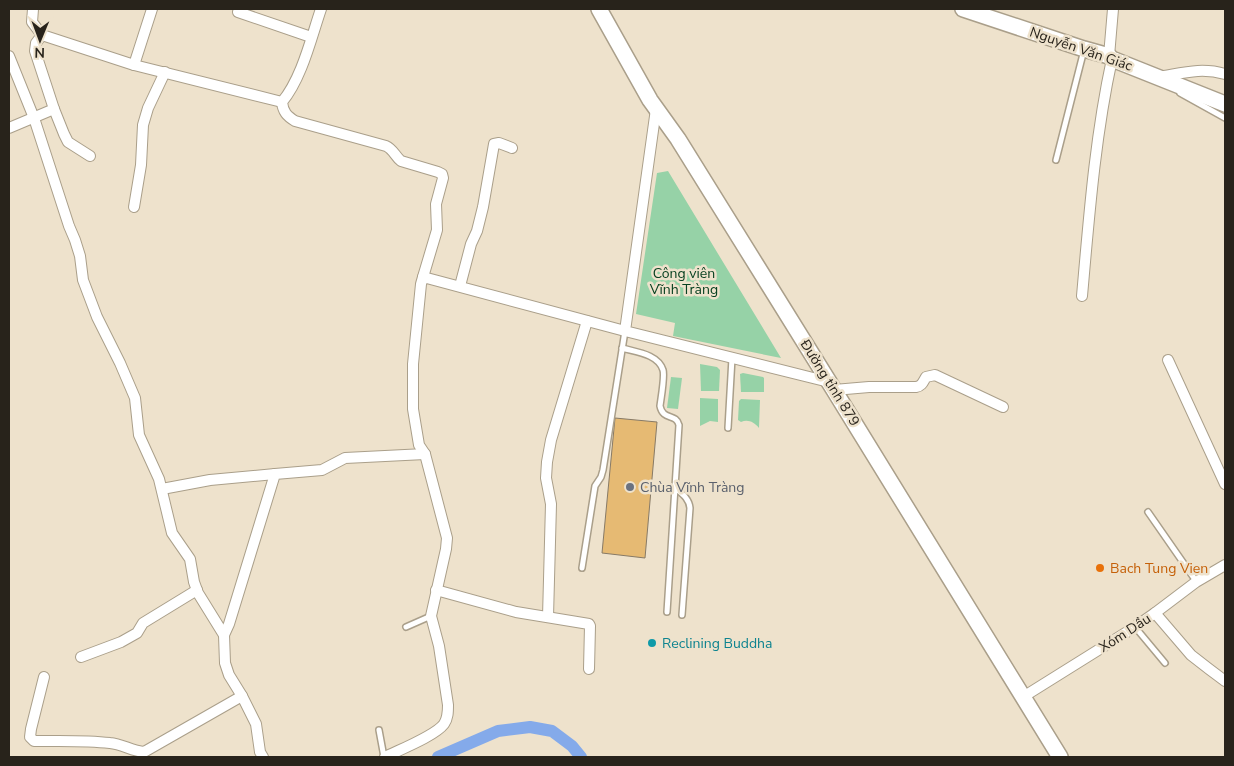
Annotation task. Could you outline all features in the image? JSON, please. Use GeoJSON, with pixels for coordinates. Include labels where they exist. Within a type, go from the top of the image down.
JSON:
{"type":"FeatureCollection","features":[{"type":"Feature","properties":{"kind":"main road","name":"Đường tỉnh 879"},"geometry":{"type":"LineString","coordinates":[[599,9],[656,109],[678,140],[832,386],[1060,757]]}},
{"type":"Feature","properties":{"kind":"main road","name":"Nguyễn Văn Giác"},"geometry":{"type":"LineString","coordinates":[[963,9],[1111,57],[1225,104]]}},
{"type":"Feature","properties":{"kind":"street"},"geometry":{"type":"LineString","coordinates":[[33,9],[33,25],[42,35],[134,64],[282,102]]}},
{"type":"Feature","properties":{"kind":"street"},"geometry":{"type":"LineString","coordinates":[[134,64],[152,9]]}},
{"type":"Feature","properties":{"kind":"street"},"geometry":{"type":"LineString","coordinates":[[321,9],[296,80],[282,102],[283,110],[295,121],[391,148],[398,159],[438,172],[442,174],[443,178],[436,204],[437,230],[420,292],[414,355],[413,410],[419,445],[425,454],[447,538],[431,616],[439,646],[448,714],[444,724],[436,732],[384,757]]}},
{"type":"Feature","properties":{"kind":"street"},"geometry":{"type":"LineString","coordinates":[[1082,296],[1096,152],[1111,57],[1113,9]]}},
{"type":"Feature","properties":{"kind":"street"},"geometry":{"type":"LineString","coordinates":[[238,12],[311,37]]}},
{"type":"Feature","properties":{"kind":"street"},"geometry":{"type":"LineString","coordinates":[[42,35],[36,43],[35,51],[54,109],[68,142],[90,156]]}},
{"type":"Feature","properties":{"kind":"street"},"geometry":{"type":"LineString","coordinates":[[9,56],[34,118],[75,240],[80,256],[83,280],[97,317],[135,398],[140,435],[159,479],[172,533],[190,559],[194,582],[224,635]]}},
{"type":"Feature","properties":{"kind":"street"},"geometry":{"type":"LineString","coordinates":[[1158,77],[1204,70],[1225,74]]}},
{"type":"Feature","properties":{"kind":"street"},"geometry":{"type":"LineString","coordinates":[[134,206],[141,165],[143,124],[148,108],[165,72]]}},
{"type":"Feature","properties":{"kind":"street"},"geometry":{"type":"LineString","coordinates":[[9,128],[54,109]]}},
{"type":"Feature","properties":{"kind":"street"},"geometry":{"type":"LineString","coordinates":[[625,331],[656,109]]}},
{"type":"Feature","properties":{"kind":"street"},"geometry":{"type":"LineString","coordinates":[[460,286],[483,207],[494,144],[499,143],[512,148]]}},
{"type":"Feature","properties":{"kind":"street"},"geometry":{"type":"LineString","coordinates":[[423,277],[832,386],[916,387],[920,386],[926,377],[935,375],[1003,407]]}},
{"type":"Feature","properties":{"kind":"street"},"geometry":{"type":"LineString","coordinates":[[548,617],[551,504],[546,478],[547,462],[551,440],[587,321]]}},
{"type":"Feature","properties":{"kind":"street"},"geometry":{"type":"LineString","coordinates":[[1168,360],[1225,484]]}},
{"type":"Feature","properties":{"kind":"street"},"geometry":{"type":"LineString","coordinates":[[162,489],[210,480],[322,470],[345,458],[425,454]]}},
{"type":"Feature","properties":{"kind":"street"},"geometry":{"type":"LineString","coordinates":[[263,757],[260,752],[256,724],[229,675],[225,663],[224,635],[275,474]]}},
{"type":"Feature","properties":{"kind":"street","name":"Xóm Dầu"},"geometry":{"type":"LineString","coordinates":[[1023,697],[1155,613],[1196,582],[1225,565]]}},
{"type":"Feature","properties":{"kind":"street"},"geometry":{"type":"LineString","coordinates":[[81,657],[127,639],[137,632],[148,620],[198,590]]}},
{"type":"Feature","properties":{"kind":"street"},"geometry":{"type":"LineString","coordinates":[[436,590],[507,609],[589,624],[589,670]]}},
{"type":"Feature","properties":{"kind":"street"},"geometry":{"type":"LineString","coordinates":[[1155,613],[1191,655],[1225,681]]}},
{"type":"Feature","properties":{"kind":"street"},"geometry":{"type":"LineString","coordinates":[[44,677],[30,737],[34,740],[111,743],[125,746],[137,752],[150,750],[242,696]]}},
{"type":"Feature","properties":{"kind":"lane"},"geometry":{"type":"LineString","coordinates":[[1056,160],[1084,49]]}},
{"type":"Feature","properties":{"kind":"lane"},"geometry":{"type":"LineString","coordinates":[[1158,77],[1180,94],[1225,118]]}},
{"type":"Feature","properties":{"kind":"lane"},"geometry":{"type":"LineString","coordinates":[[582,568],[594,486],[601,477],[603,470],[625,331]]}},
{"type":"Feature","properties":{"kind":"lane"},"geometry":{"type":"LineString","coordinates":[[622,348],[652,357],[659,362],[664,371],[660,406],[665,416],[676,419],[679,425],[668,612]]}},
{"type":"Feature","properties":{"kind":"lane"},"geometry":{"type":"LineString","coordinates":[[728,428],[732,358]]}},
{"type":"Feature","properties":{"kind":"lane"},"geometry":{"type":"LineString","coordinates":[[675,488],[687,498],[690,508],[682,615]]}},
{"type":"Feature","properties":{"kind":"lane"},"geometry":{"type":"LineString","coordinates":[[1148,512],[1196,582]]}},
{"type":"Feature","properties":{"kind":"lane"},"geometry":{"type":"LineString","coordinates":[[406,627],[431,616]]}},
{"type":"Feature","properties":{"kind":"lane"},"geometry":{"type":"LineString","coordinates":[[1135,626],[1164,663]]}},
{"type":"Feature","properties":{"kind":"lane"},"geometry":{"type":"LineString","coordinates":[[379,730],[384,757]]}},
{"type":"Feature","properties":{"kind":"green space","name":"Công viên Vĩnh Tràng"},"geometry":{"type":"Polygon","coordinates":[[[668,171],[781,358],[673,336],[675,323],[636,314],[657,173],[668,171]]]}},
{"type":"Feature","properties":{"kind":"green space"},"geometry":{"type":"Polygon","coordinates":[[[700,364],[717,367],[720,370],[719,391],[701,391],[700,364]]]}},
{"type":"Feature","properties":{"kind":"green space"},"geometry":{"type":"Polygon","coordinates":[[[740,374],[763,377],[764,392],[741,392],[740,374]]]}},
{"type":"Feature","properties":{"kind":"green space"},"geometry":{"type":"Polygon","coordinates":[[[671,377],[682,378],[678,409],[667,408],[671,377]]]}},
{"type":"Feature","properties":{"kind":"green space"},"geometry":{"type":"Polygon","coordinates":[[[700,398],[718,399],[718,422],[710,421],[700,426],[700,398]]]}},
{"type":"Feature","properties":{"kind":"green space"},"geometry":{"type":"Polygon","coordinates":[[[741,399],[760,400],[759,428],[751,422],[741,422],[738,420],[739,401],[741,399]]]}},
{"type":"Feature","properties":{"kind":"building","name":"Chùa Vĩnh Tràng"},"geometry":{"type":"Polygon","coordinates":[[[615,418],[657,422],[645,558],[602,553],[615,418]]]}},
{"type":"Feature","properties":{"kind":"waterway"},"geometry":{"type":"LineString","coordinates":[[438,757],[498,731],[530,727],[552,731],[572,746],[581,757]]}},
{"type":"Feature","properties":{"kind":"place","name":"Chùa Vĩnh Tràng"},"geometry":{"type":"Point","coordinates":[630,487]}},
{"type":"Feature","properties":{"kind":"place","name":"Bach Tung Vien"},"geometry":{"type":"Point","coordinates":[1100,568]}},
{"type":"Feature","properties":{"kind":"place","name":"Reclining Buddha"},"geometry":{"type":"Point","coordinates":[652,643]}}]}
